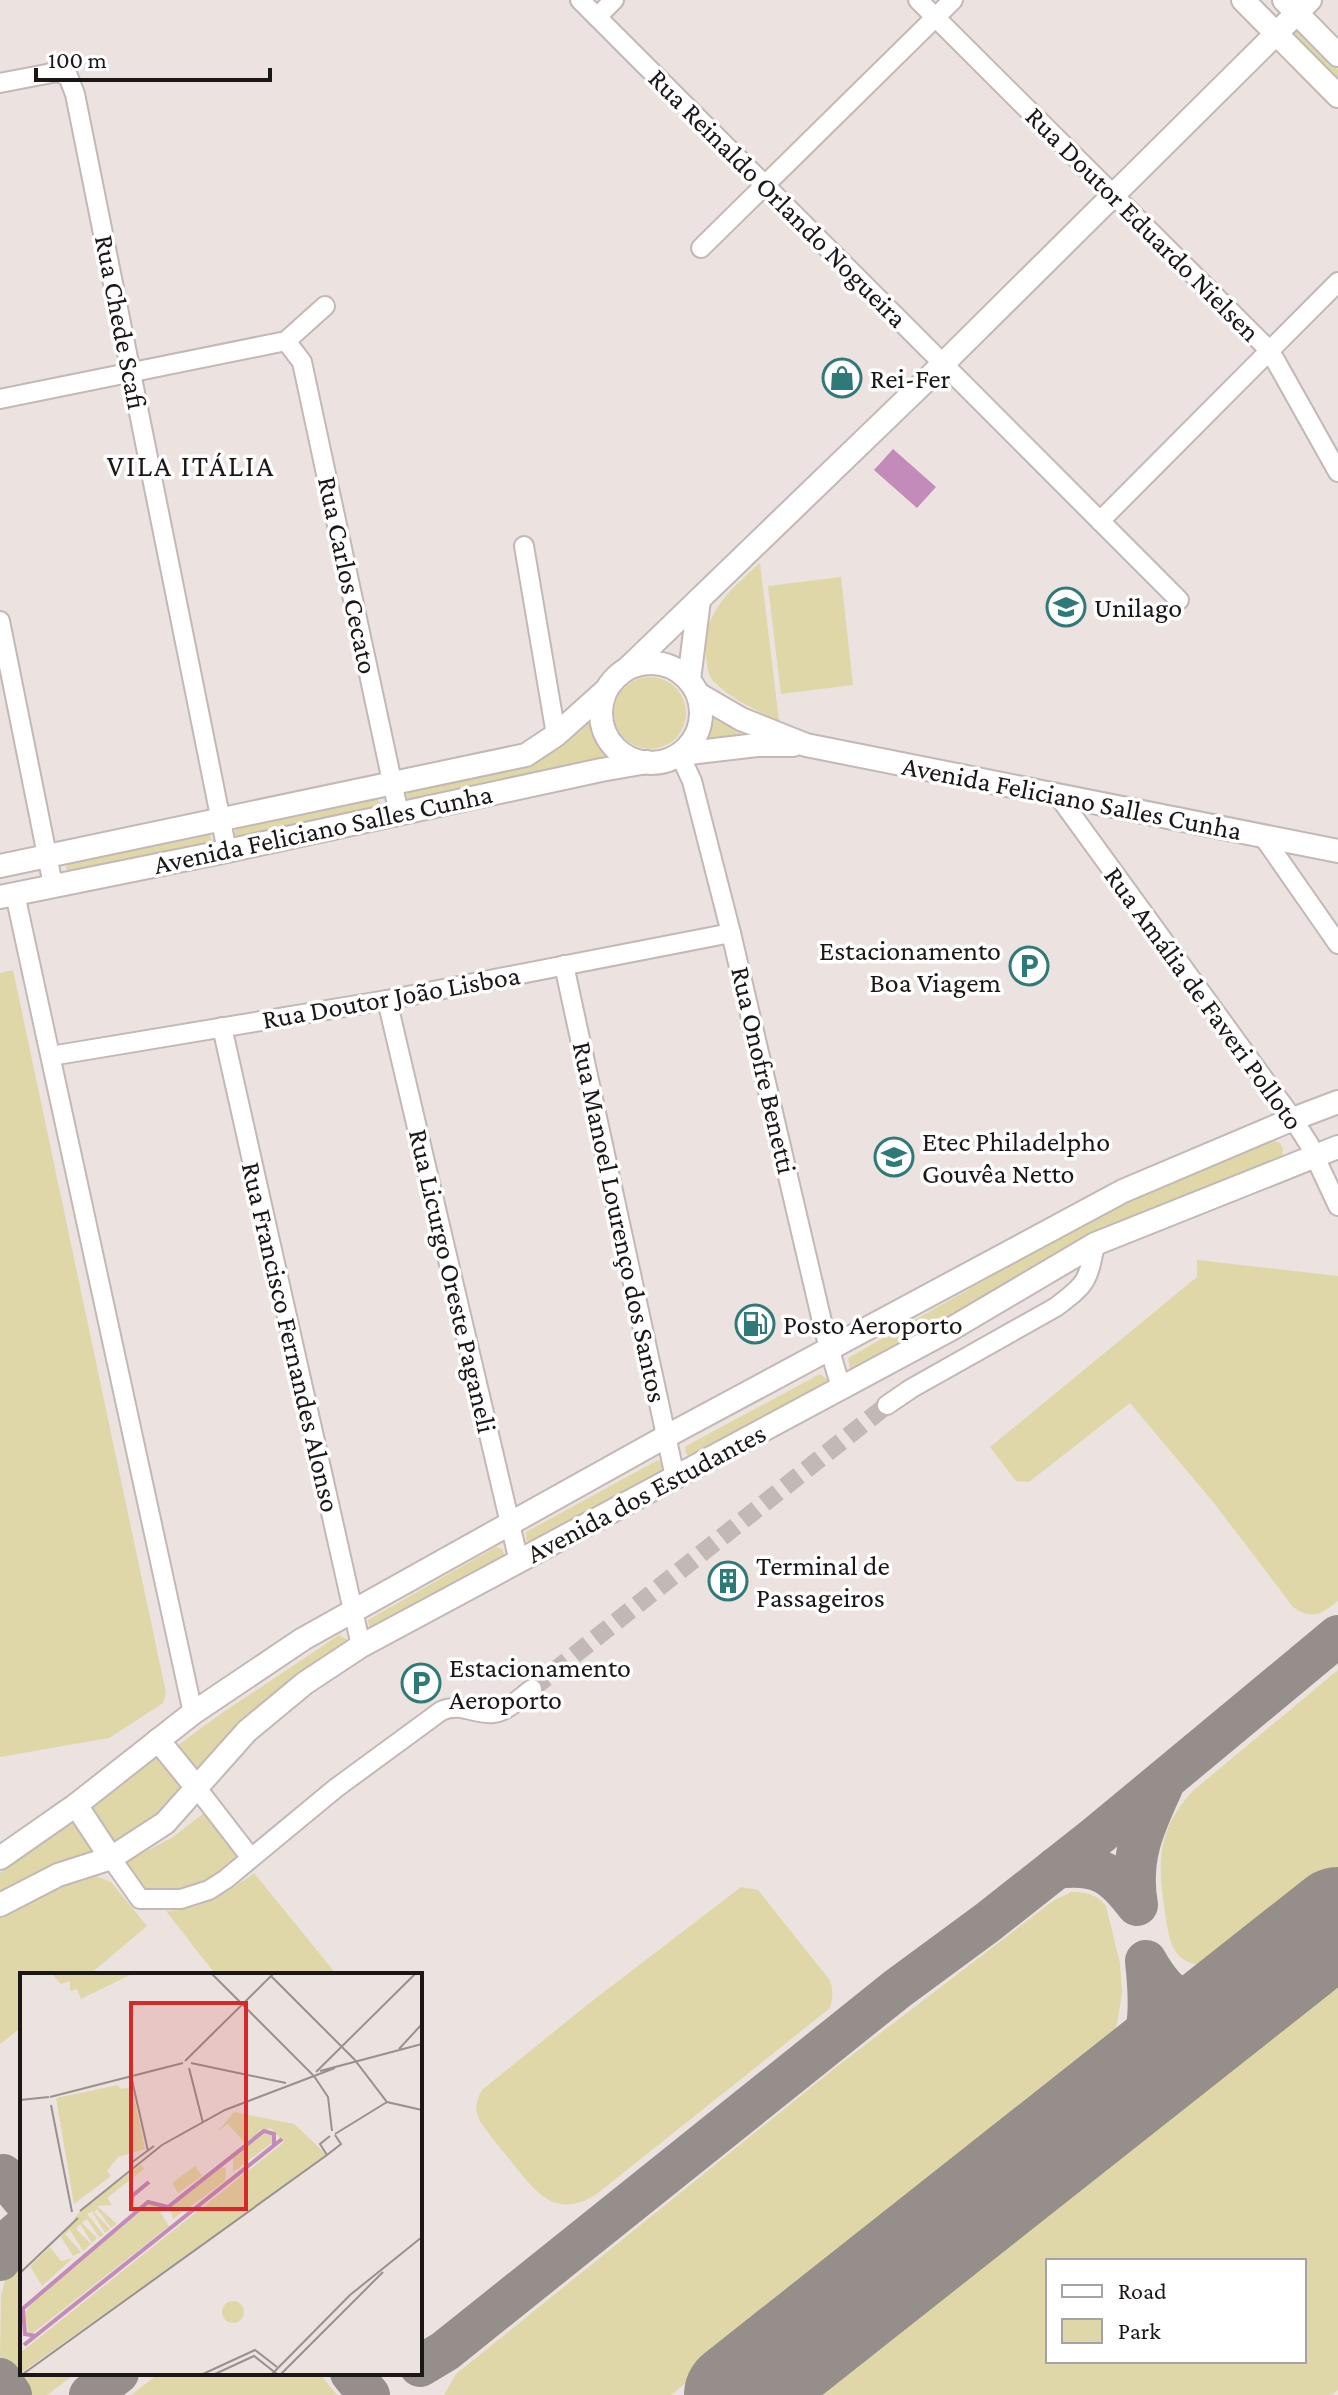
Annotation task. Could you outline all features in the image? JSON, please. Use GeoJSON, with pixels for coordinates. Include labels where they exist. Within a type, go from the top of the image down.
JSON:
{"type":"FeatureCollection","features":[{"type":"Feature","properties":{"kind":"main road"},"geometry":{"type":"LineString","coordinates":[[1243,0],[1338,96]]}},
{"type":"Feature","properties":{"kind":"main road"},"geometry":{"type":"LineString","coordinates":[[699,600],[693,687],[701,710],[699,727],[692,742],[680,754],[667,760],[632,760],[618,752],[607,739],[601,724],[605,691],[614,678],[628,668],[943,364],[1276,34],[1297,4],[1338,55]]}},
{"type":"Feature","properties":{"kind":"main road"},"geometry":{"type":"LineString","coordinates":[[628,668],[643,663],[660,663],[676,669],[693,687]]}},
{"type":"Feature","properties":{"kind":"main road","name":"Avenida Feliciano Salles Cunha"},"geometry":{"type":"LineString","coordinates":[[693,687],[741,719],[806,745],[1338,851]]}},
{"type":"Feature","properties":{"kind":"main road","name":"Avenida Feliciano Salles Cunha"},"geometry":{"type":"LineString","coordinates":[[0,866],[526,755],[556,735],[605,691]]}},
{"type":"Feature","properties":{"kind":"main road","name":"Avenida Feliciano Salles Cunha"},"geometry":{"type":"LineString","coordinates":[[680,754],[757,745],[806,745]]}},
{"type":"Feature","properties":{"kind":"main road","name":"Avenida Feliciano Salles Cunha"},"geometry":{"type":"LineString","coordinates":[[8,895],[647,762]]}},
{"type":"Feature","properties":{"kind":"main road","name":"Avenida dos Estudantes"},"geometry":{"type":"LineString","coordinates":[[0,1858],[76,1805],[193,1713],[303,1639],[667,1436],[1123,1191],[1338,1102]]}},
{"type":"Feature","properties":{"kind":"main road","name":"Avenida dos Estudantes"},"geometry":{"type":"LineString","coordinates":[[0,1905],[58,1875],[111,1858],[165,1823],[247,1731],[305,1683],[361,1646],[951,1329],[1095,1244],[1338,1147]]}},
{"type":"Feature","properties":{"kind":"main road"},"geometry":{"type":"LineString","coordinates":[[158,1740],[197,1788]]}},
{"type":"Feature","properties":{"kind":"main road"},"geometry":{"type":"LineString","coordinates":[[76,1805],[111,1858]]}},
{"type":"Feature","properties":{"kind":"street","name":"Rua Reinaldo Orlando Nogueira"},"geometry":{"type":"LineString","coordinates":[[580,0],[1179,600]]}},
{"type":"Feature","properties":{"kind":"street"},"geometry":{"type":"LineString","coordinates":[[597,17],[614,0]]}},
{"type":"Feature","properties":{"kind":"street","name":"Rua Doutor Eduardo Nielsen"},"geometry":{"type":"LineString","coordinates":[[918,0],[1270,351],[1338,472]]}},
{"type":"Feature","properties":{"kind":"street"},"geometry":{"type":"LineString","coordinates":[[701,248],[953,0]]}},
{"type":"Feature","properties":{"kind":"street","name":"Rua Chede Scafi"},"geometry":{"type":"LineString","coordinates":[[0,83],[57,72],[68,76],[75,94],[227,851]]}},
{"type":"Feature","properties":{"kind":"street"},"geometry":{"type":"LineString","coordinates":[[1100,521],[1338,282]]}},
{"type":"Feature","properties":{"kind":"street"},"geometry":{"type":"LineString","coordinates":[[0,399],[286,341],[325,306]]}},
{"type":"Feature","properties":{"kind":"street","name":"Rua Carlos Cecato"},"geometry":{"type":"LineString","coordinates":[[286,341],[302,362],[399,814]]}},
{"type":"Feature","properties":{"kind":"street"},"geometry":{"type":"LineString","coordinates":[[524,546],[556,735]]}},
{"type":"Feature","properties":{"kind":"street"},"geometry":{"type":"LineString","coordinates":[[1,628],[53,885]]}},
{"type":"Feature","properties":{"kind":"street","name":"Rua Onofre Benetti"},"geometry":{"type":"LineString","coordinates":[[680,754],[692,781],[731,933],[829,1349],[841,1388]]}},
{"type":"Feature","properties":{"kind":"street","name":"Rua Amália de Faveri Polloto"},"geometry":{"type":"LineString","coordinates":[[1059,797],[1293,1119],[1338,1206]]}},
{"type":"Feature","properties":{"kind":"street"},"geometry":{"type":"LineString","coordinates":[[1262,835],[1338,944]]}},
{"type":"Feature","properties":{"kind":"street"},"geometry":{"type":"LineString","coordinates":[[8,895],[51,1056],[193,1713]]}},
{"type":"Feature","properties":{"kind":"street","name":"Rua Doutor João Lisboa"},"geometry":{"type":"LineString","coordinates":[[51,1056],[387,1000],[731,933]]}},
{"type":"Feature","properties":{"kind":"street","name":"Rua Manoel Lourenço dos Santos"},"geometry":{"type":"LineString","coordinates":[[564,965],[675,1477]]}},
{"type":"Feature","properties":{"kind":"street","name":"Rua Licurgo Oreste Paganeli"},"geometry":{"type":"LineString","coordinates":[[387,1000],[519,1562]]}},
{"type":"Feature","properties":{"kind":"street","name":"Rua Francisco Fernandes Alonso"},"geometry":{"type":"LineString","coordinates":[[222,1027],[361,1646]]}},
{"type":"Feature","properties":{"kind":"street"},"geometry":{"type":"LineString","coordinates":[[887,1405],[1056,1307],[1073,1294],[1086,1281],[1095,1244]]}},
{"type":"Feature","properties":{"kind":"street"},"geometry":{"type":"LineString","coordinates":[[111,1858],[140,1899],[191,1897],[209,1890],[336,1788],[441,1711],[452,1707],[492,1714],[505,1709],[532,1689]]}},
{"type":"Feature","properties":{"kind":"street"},"geometry":{"type":"LineString","coordinates":[[197,1788],[251,1858]]}},
{"type":"Feature","properties":{"kind":"green space"},"geometry":{"type":"Polygon","coordinates":[[[1298,31],[1338,70],[1338,89],[1289,40],[1291,32],[1298,31]]]}},
{"type":"Feature","properties":{"kind":"green space"},"geometry":{"type":"Polygon","coordinates":[[[760,563],[779,721],[722,689],[710,677],[707,662],[708,626],[714,614],[729,592],[760,563]]]}},
{"type":"Feature","properties":{"kind":"green space"},"geometry":{"type":"Polygon","coordinates":[[[841,577],[853,685],[781,694],[768,586],[841,577]]]}},
{"type":"Feature","properties":{"kind":"green space"},"geometry":{"type":"Polygon","coordinates":[[[657,677],[676,687],[684,699],[684,727],[676,739],[664,747],[643,749],[624,739],[616,727],[614,706],[624,687],[636,679],[657,677]]]}},
{"type":"Feature","properties":{"kind":"green space"},"geometry":{"type":"Polygon","coordinates":[[[710,709],[742,735],[745,741],[703,745],[710,709]]]}},
{"type":"Feature","properties":{"kind":"green space"},"geometry":{"type":"Polygon","coordinates":[[[592,719],[603,746],[613,757],[609,760],[407,801],[406,795],[412,789],[532,763],[564,744],[592,719]]]}},
{"type":"Feature","properties":{"kind":"green space"},"geometry":{"type":"Polygon","coordinates":[[[374,797],[383,805],[382,811],[238,839],[234,834],[237,826],[374,797]]]}},
{"type":"Feature","properties":{"kind":"green space"},"geometry":{"type":"Polygon","coordinates":[[[204,832],[210,835],[210,847],[69,874],[66,868],[69,861],[204,832]]]}},
{"type":"Feature","properties":{"kind":"green space"},"geometry":{"type":"Polygon","coordinates":[[[13,970],[166,1693],[163,1703],[109,1738],[0,1757],[0,973],[13,970]]]}},
{"type":"Feature","properties":{"kind":"green space"},"geometry":{"type":"Polygon","coordinates":[[[1274,1141],[1280,1143],[1283,1149],[1282,1157],[1272,1163],[857,1373],[850,1369],[848,1358],[1146,1192],[1274,1141]]]}},
{"type":"Feature","properties":{"kind":"green space"},"geometry":{"type":"Polygon","coordinates":[[[1197,1260],[1338,1276],[1338,1601],[1317,1614],[1306,1614],[1293,1607],[1214,1503],[1130,1403],[1029,1482],[1016,1481],[990,1447],[1197,1277],[1197,1260]]]}},
{"type":"Feature","properties":{"kind":"green space"},"geometry":{"type":"Polygon","coordinates":[[[820,1374],[827,1379],[829,1387],[690,1458],[685,1452],[686,1446],[820,1374]]]}},
{"type":"Feature","properties":{"kind":"green space"},"geometry":{"type":"Polygon","coordinates":[[[658,1460],[665,1469],[663,1475],[533,1544],[526,1541],[526,1532],[658,1460]]]}},
{"type":"Feature","properties":{"kind":"green space"},"geometry":{"type":"Polygon","coordinates":[[[496,1547],[502,1549],[505,1557],[370,1630],[368,1620],[496,1547]]]}},
{"type":"Feature","properties":{"kind":"green space"},"geometry":{"type":"Polygon","coordinates":[[[339,1635],[348,1640],[348,1647],[199,1769],[190,1769],[177,1746],[339,1635]]]}},
{"type":"Feature","properties":{"kind":"green space"},"geometry":{"type":"Polygon","coordinates":[[[1338,1670],[1338,1868],[1217,1965],[1191,1963],[1183,1959],[1169,1936],[1162,1894],[1163,1847],[1173,1818],[1194,1790],[1338,1670]]]}},
{"type":"Feature","properties":{"kind":"green space"},"geometry":{"type":"Polygon","coordinates":[[[157,1752],[184,1786],[160,1815],[112,1845],[87,1807],[157,1752]]]}},
{"type":"Feature","properties":{"kind":"green space"},"geometry":{"type":"Polygon","coordinates":[[[204,1813],[241,1858],[206,1884],[180,1891],[146,1892],[126,1862],[173,1837],[204,1813]]]}},
{"type":"Feature","properties":{"kind":"green space"},"geometry":{"type":"Polygon","coordinates":[[[74,1822],[93,1843],[92,1853],[0,1895],[0,1873],[74,1822]]]}},
{"type":"Feature","properties":{"kind":"green space"},"geometry":{"type":"Polygon","coordinates":[[[254,1873],[335,1973],[214,1973],[166,1911],[191,1907],[234,1887],[254,1873]]]}},
{"type":"Feature","properties":{"kind":"green space"},"geometry":{"type":"Polygon","coordinates":[[[93,1875],[111,1882],[147,1926],[91,1973],[20,1973],[20,2029],[0,2044],[0,1918],[58,1886],[93,1875]]]}},
{"type":"Feature","properties":{"kind":"green space"},"geometry":{"type":"Polygon","coordinates":[[[741,1887],[758,1890],[829,1979],[832,1987],[830,2008],[598,2193],[571,2204],[548,2200],[529,2183],[480,2121],[476,2105],[482,2090],[741,1887]]]}},
{"type":"Feature","properties":{"kind":"green space"},"geometry":{"type":"Polygon","coordinates":[[[1071,1892],[1090,1894],[1106,1906],[1120,1963],[1122,1992],[1117,2025],[1094,2065],[894,2215],[671,2395],[444,2395],[456,2374],[835,2068],[1053,1901],[1071,1892]]]}},
{"type":"Feature","properties":{"kind":"green space"},"geometry":{"type":"Polygon","coordinates":[[[1338,1973],[1338,2390],[1331,2395],[799,2395],[923,2296],[1215,2074],[1338,1973]]]}},
{"type":"Feature","properties":{"kind":"green space"},"geometry":{"type":"Polygon","coordinates":[[[20,2248],[20,2375],[73,2375],[47,2395],[24,2395],[1,2362],[1,2296],[10,2261],[20,2248]]]}},
{"type":"Feature","properties":{"kind":"green space"},"geometry":{"type":"Polygon","coordinates":[[[157,2375],[321,2375],[337,2395],[131,2395],[157,2375]]]}},
{"type":"Feature","properties":{"kind":"shaded area"},"geometry":{"type":"Polygon","coordinates":[[[893,449],[936,487],[917,508],[874,470],[893,449]]]}},
{"type":"Feature","properties":{"kind":"taxiway"},"geometry":{"type":"LineString","coordinates":[[422,2365],[445,2351],[897,1989],[1097,1836],[1338,1636]]}},
{"type":"Feature","properties":{"kind":"taxiway"},"geometry":{"type":"LineString","coordinates":[[1056,1868],[1083,1867],[1103,1873],[1120,1885],[1137,1905],[1136,1858],[1162,1787]]}},
{"type":"Feature","properties":{"kind":"taxiway"},"geometry":{"type":"LineString","coordinates":[[1097,2112],[1130,2074],[1140,2055],[1148,2016],[1146,1961],[1166,1989],[1187,2003],[1213,2004],[1246,1994]]}},
{"type":"Feature","properties":{"kind":"taxiway"},"geometry":{"type":"LineString","coordinates":[[3,2175],[20,2196]]}},
{"type":"Feature","properties":{"kind":"taxiway"},"geometry":{"type":"LineString","coordinates":[[0,2260],[20,2231]]}},
{"type":"Feature","properties":{"kind":"taxiway"},"geometry":{"type":"LineString","coordinates":[[90,2395],[115,2375]]}},
{"type":"Feature","properties":{"kind":"taxiway"},"geometry":{"type":"LineString","coordinates":[[353,2375],[369,2395]]}},
{"type":"Feature","properties":{"kind":"taxiway"},"geometry":{"type":"LineString","coordinates":[[0,2379],[11,2395]]}},
{"type":"Feature","properties":{"kind":"runway"},"geometry":{"type":"LineString","coordinates":[[737,2395],[1338,1920]]}},
{"type":"Feature","properties":{"kind":"tunnel"},"geometry":{"type":"LineString","coordinates":[[532,1689],[887,1405]]}},
{"type":"Feature","properties":{"kind":"place","name":"Rei-Fer"},"geometry":{"type":"Point","coordinates":[842,378]}},
{"type":"Feature","properties":{"kind":"place","name":"Unilago"},"geometry":{"type":"Point","coordinates":[1066,607]}},
{"type":"Feature","properties":{"kind":"place","name":"Estacionamento Boa Viagem"},"geometry":{"type":"Point","coordinates":[1029,966]}},
{"type":"Feature","properties":{"kind":"place","name":"Etec Philadelpho Gouvêa Netto"},"geometry":{"type":"Point","coordinates":[894,1157]}},
{"type":"Feature","properties":{"kind":"place","name":"Posto Aeroporto"},"geometry":{"type":"Point","coordinates":[755,1324]}},
{"type":"Feature","properties":{"kind":"place","name":"Terminal de Passageiros"},"geometry":{"type":"Point","coordinates":[728,1581]}},
{"type":"Feature","properties":{"kind":"place","name":"Estacionamento Aeroporto"},"geometry":{"type":"Point","coordinates":[421,1683]}},
{"type":"Feature","properties":{"kind":"district","name":"VILA ITÁLIA"},"geometry":{"type":"Point","coordinates":[191,465]}}]}
